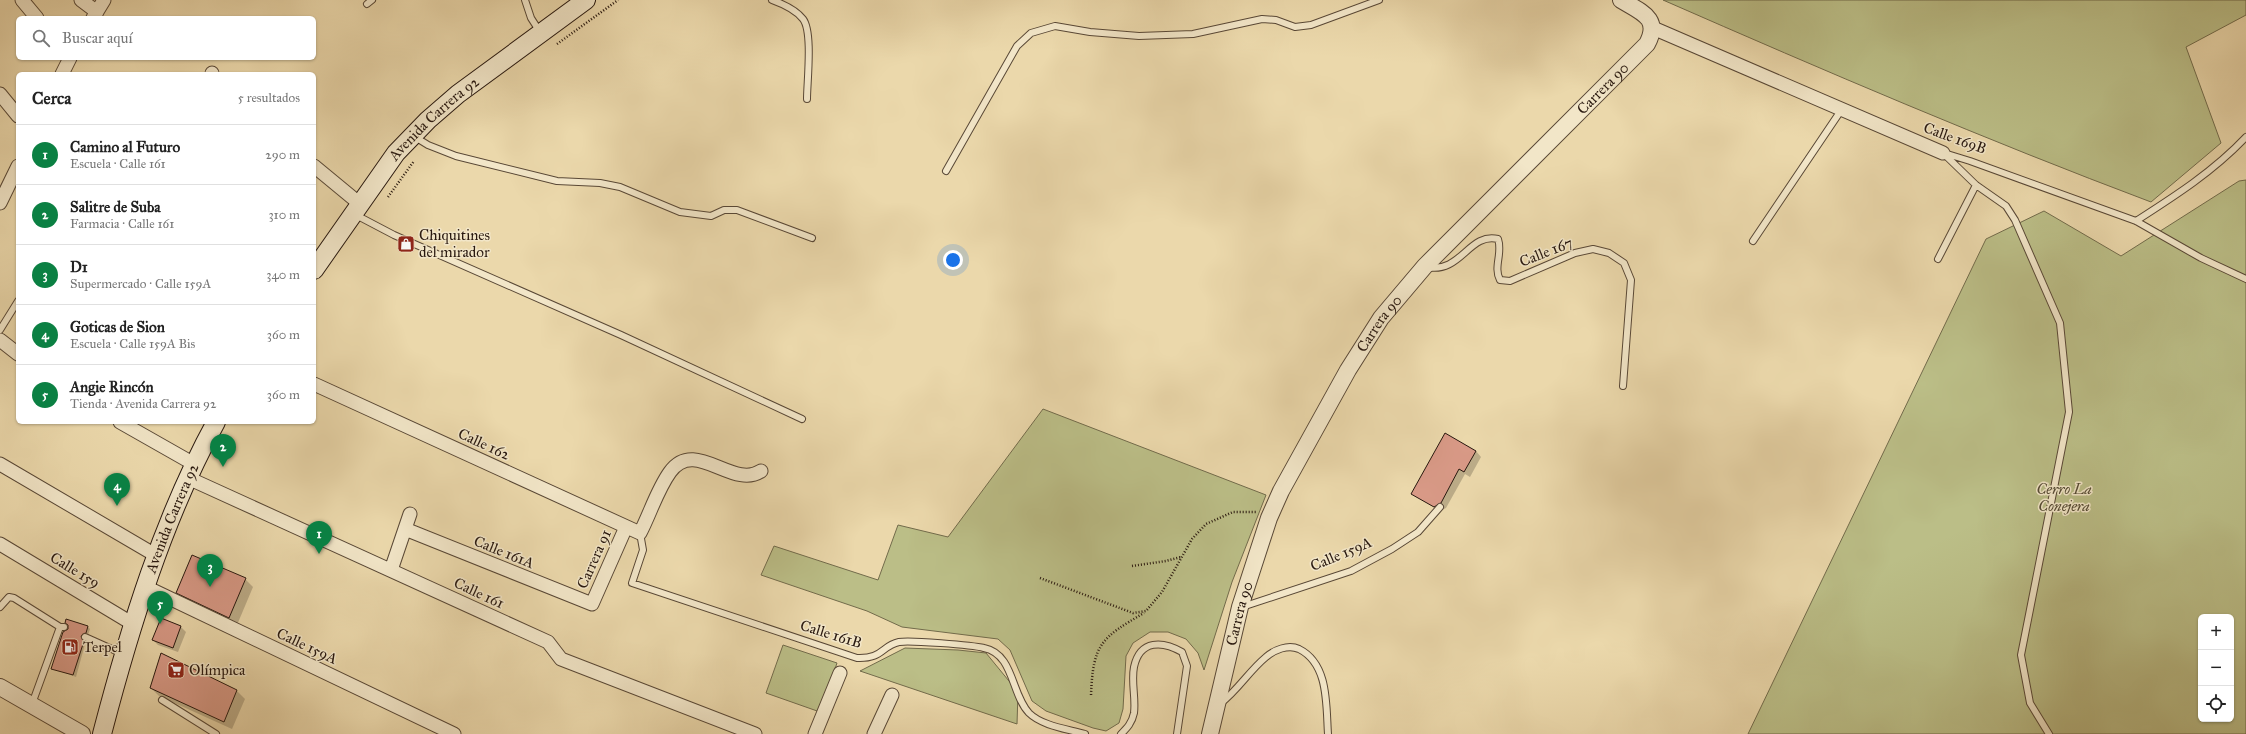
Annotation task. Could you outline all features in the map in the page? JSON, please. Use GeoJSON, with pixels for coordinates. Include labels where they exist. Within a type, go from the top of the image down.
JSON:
{"type":"FeatureCollection","features":[{"type":"Feature","properties":{"kind":"main road","name":"Avenida Carrera 92"},"geometry":{"type":"LineString","coordinates":[[316,267],[396,153],[420,140],[458,94],[581,1]]}},
{"type":"Feature","properties":{"kind":"main road","name":"Avenida Carrera 92"},"geometry":{"type":"LineString","coordinates":[[102,734],[123,654],[146,587],[191,471],[215,424]]}},
{"type":"Feature","properties":{"kind":"street"},"geometry":{"type":"LineString","coordinates":[[22,0],[35,16]]}},
{"type":"Feature","properties":{"kind":"street"},"geometry":{"type":"LineString","coordinates":[[81,0],[95,15],[104,0]]}},
{"type":"Feature","properties":{"kind":"street"},"geometry":{"type":"LineString","coordinates":[[1621,0],[1650,19],[1653,28]]}},
{"type":"Feature","properties":{"kind":"street","name":"Calle 169B"},"geometry":{"type":"LineString","coordinates":[[1653,28],[1943,152]]}},
{"type":"Feature","properties":{"kind":"street","name":"Carrera 90"},"geometry":{"type":"LineString","coordinates":[[1210,734],[1240,607],[1272,512],[1281,491],[1348,370],[1382,318],[1425,266],[1628,66],[1647,44],[1653,28]]}},
{"type":"Feature","properties":{"kind":"street"},"geometry":{"type":"LineString","coordinates":[[63,72],[69,60]]}},
{"type":"Feature","properties":{"kind":"street"},"geometry":{"type":"LineString","coordinates":[[0,94],[16,114]]}},
{"type":"Feature","properties":{"kind":"street"},"geometry":{"type":"LineString","coordinates":[[316,168],[357,209]]}},
{"type":"Feature","properties":{"kind":"street"},"geometry":{"type":"LineString","coordinates":[[0,203],[16,170]]}},
{"type":"Feature","properties":{"kind":"street"},"geometry":{"type":"LineString","coordinates":[[0,340],[16,352]]}},
{"type":"Feature","properties":{"kind":"street","name":"Calle 162"},"geometry":{"type":"LineString","coordinates":[[316,385],[640,533]]}},
{"type":"Feature","properties":{"kind":"street","name":"Calle 161"},"geometry":{"type":"LineString","coordinates":[[123,424],[191,471],[391,570],[548,642],[561,659],[755,734]]}},
{"type":"Feature","properties":{"kind":"street"},"geometry":{"type":"LineString","coordinates":[[640,533],[670,472],[681,463],[699,460],[738,474],[748,476],[761,471]]}},
{"type":"Feature","properties":{"kind":"street"},"geometry":{"type":"LineString","coordinates":[[0,464],[158,556]]}},
{"type":"Feature","properties":{"kind":"street"},"geometry":{"type":"LineString","coordinates":[[391,570],[410,514]]}},
{"type":"Feature","properties":{"kind":"street","name":"Carrera 91"},"geometry":{"type":"LineString","coordinates":[[592,604],[626,527]]}},
{"type":"Feature","properties":{"kind":"street","name":"Calle 161A"},"geometry":{"type":"LineString","coordinates":[[405,529],[592,604]]}},
{"type":"Feature","properties":{"kind":"street","name":"Calle 159"},"geometry":{"type":"LineString","coordinates":[[0,544],[133,624]]}},
{"type":"Feature","properties":{"kind":"street","name":"Calle 159A"},"geometry":{"type":"LineString","coordinates":[[146,587],[454,734]]}},
{"type":"Feature","properties":{"kind":"street"},"geometry":{"type":"LineString","coordinates":[[815,734],[840,673]]}},
{"type":"Feature","properties":{"kind":"street"},"geometry":{"type":"LineString","coordinates":[[0,687],[82,734]]}},
{"type":"Feature","properties":{"kind":"street"},"geometry":{"type":"LineString","coordinates":[[874,734],[892,695]]}},
{"type":"Feature","properties":{"kind":"lane"},"geometry":{"type":"LineString","coordinates":[[525,0],[531,18],[540,33]]}},
{"type":"Feature","properties":{"kind":"lane"},"geometry":{"type":"LineString","coordinates":[[772,0],[787,6],[804,20],[809,41],[807,99]]}},
{"type":"Feature","properties":{"kind":"lane"},"geometry":{"type":"LineString","coordinates":[[946,172],[1017,46],[1031,33],[1055,26],[1090,32],[1139,36],[1194,34],[1262,19],[1276,20],[1295,28],[1311,25],[1380,0]]}},
{"type":"Feature","properties":{"kind":"lane"},"geometry":{"type":"LineString","coordinates":[[1753,241],[1842,109]]}},
{"type":"Feature","properties":{"kind":"lane"},"geometry":{"type":"LineString","coordinates":[[2136,221],[2189,187],[2246,137]]}},
{"type":"Feature","properties":{"kind":"lane"},"geometry":{"type":"LineString","coordinates":[[420,140],[456,156],[557,181],[600,183],[620,187],[680,212],[711,216],[724,210],[737,210],[812,238]]}},
{"type":"Feature","properties":{"kind":"lane"},"geometry":{"type":"LineString","coordinates":[[1943,152],[1976,185],[2006,206],[2015,220],[2060,324],[2070,412],[2021,655],[2030,703],[2049,734]]}},
{"type":"Feature","properties":{"kind":"lane","name":"Calle 169B"},"geometry":{"type":"LineString","coordinates":[[1943,152],[1970,160],[2136,221],[2201,258],[2246,279]]}},
{"type":"Feature","properties":{"kind":"lane"},"geometry":{"type":"LineString","coordinates":[[1938,260],[1976,185]]}},
{"type":"Feature","properties":{"kind":"lane"},"geometry":{"type":"LineString","coordinates":[[357,209],[394,235],[614,332],[802,419]]}},
{"type":"Feature","properties":{"kind":"lane","name":"Calle 167"},"geometry":{"type":"LineString","coordinates":[[1425,266],[1436,268],[1446,267],[1481,240],[1490,237],[1498,239],[1500,247],[1496,274],[1500,280],[1510,281],[1575,252],[1593,249],[1609,252],[1624,263],[1631,280],[1623,386]]}},
{"type":"Feature","properties":{"kind":"lane"},"geometry":{"type":"LineString","coordinates":[[0,330],[16,304]]}},
{"type":"Feature","properties":{"kind":"lane","name":"Calle 159A"},"geometry":{"type":"LineString","coordinates":[[1240,607],[1351,571],[1392,549],[1418,532],[1440,507]]}},
{"type":"Feature","properties":{"kind":"lane","name":"Calle 161B"},"geometry":{"type":"LineString","coordinates":[[640,533],[644,550],[632,583],[858,658],[869,658],[899,642],[985,648],[999,655],[1008,668],[1022,704],[1029,713],[1038,720],[1085,734]]}},
{"type":"Feature","properties":{"kind":"lane"},"geometry":{"type":"LineString","coordinates":[[0,607],[9,597],[14,598],[62,627],[32,704]]}},
{"type":"Feature","properties":{"kind":"lane"},"geometry":{"type":"LineString","coordinates":[[85,637],[123,654]]}},
{"type":"Feature","properties":{"kind":"lane"},"geometry":{"type":"LineString","coordinates":[[1121,734],[1130,725],[1134,714],[1134,667],[1138,656],[1146,647],[1156,643],[1171,646],[1182,652],[1187,666],[1177,734]]}},
{"type":"Feature","properties":{"kind":"lane"},"geometry":{"type":"LineString","coordinates":[[1216,707],[1230,696],[1266,657],[1280,648],[1295,647],[1307,653],[1318,666],[1324,688],[1328,734]]}},
{"type":"Feature","properties":{"kind":"lane"},"geometry":{"type":"LineString","coordinates":[[162,700],[216,734]]}},
{"type":"Feature","properties":{"kind":"path"},"geometry":{"type":"LineString","coordinates":[[554,46],[618,0]]}},
{"type":"Feature","properties":{"kind":"path"},"geometry":{"type":"LineString","coordinates":[[387,198],[420,140]]}},
{"type":"Feature","properties":{"kind":"path"},"geometry":{"type":"LineString","coordinates":[[1091,695],[1094,664],[1101,643],[1111,632],[1146,611],[1162,592],[1192,539],[1206,524],[1232,512],[1272,512]]}},
{"type":"Feature","properties":{"kind":"path"},"geometry":{"type":"LineString","coordinates":[[1132,566],[1166,561],[1181,557]]}},
{"type":"Feature","properties":{"kind":"path"},"geometry":{"type":"LineString","coordinates":[[1040,578],[1133,613],[1146,611]]}},
{"type":"Feature","properties":{"kind":"green space"},"geometry":{"type":"Polygon","coordinates":[[[1663,0],[2246,0],[2246,15],[2186,47],[2221,143],[2151,202],[1906,104],[1663,0]]]}},
{"type":"Feature","properties":{"kind":"green space","name":"Cerro La Conejera"},"geometry":{"type":"Polygon","coordinates":[[[2246,180],[2246,734],[1748,734],[1986,239],[2044,211],[2121,256],[2239,181],[2246,180]]]}},
{"type":"Feature","properties":{"kind":"green space"},"geometry":{"type":"Polygon","coordinates":[[[1043,409],[1266,495],[1232,582],[1204,670],[1198,653],[1186,639],[1168,632],[1150,632],[1133,643],[1126,656],[1123,709],[1119,723],[1106,731],[1093,728],[1046,711],[1032,701],[1010,650],[998,639],[902,627],[867,611],[761,575],[774,546],[878,580],[898,525],[948,537],[1043,409]]]}},
{"type":"Feature","properties":{"kind":"green space"},"geometry":{"type":"Polygon","coordinates":[[[783,645],[837,663],[820,712],[766,693],[783,645]]]}},
{"type":"Feature","properties":{"kind":"green space"},"geometry":{"type":"Polygon","coordinates":[[[905,648],[958,650],[986,653],[1018,692],[1017,724],[860,671],[905,648]]]}},
{"type":"Feature","properties":{"kind":"building"},"geometry":{"type":"Polygon","coordinates":[[[1445,433],[1476,451],[1464,472],[1459,469],[1441,503],[1434,507],[1411,494],[1445,433]]]}},
{"type":"Feature","properties":{"kind":"building"},"geometry":{"type":"Polygon","coordinates":[[[192,555],[246,578],[229,618],[176,593],[192,555]]]}},
{"type":"Feature","properties":{"kind":"building"},"geometry":{"type":"Polygon","coordinates":[[[161,618],[181,626],[173,648],[152,640],[161,618]]]}},
{"type":"Feature","properties":{"kind":"building","name":"Terpel"},"geometry":{"type":"Polygon","coordinates":[[[66,619],[88,626],[86,633],[81,636],[84,641],[73,675],[51,669],[63,632],[68,629],[68,625],[65,623],[66,619]]]}},
{"type":"Feature","properties":{"kind":"building","name":"Olímpica"},"geometry":{"type":"Polygon","coordinates":[[[161,653],[237,690],[224,722],[150,688],[161,653]]]}},
{"type":"Feature","properties":{"kind":"place","name":"Chiquitines del mirador"},"geometry":{"type":"Point","coordinates":[406,244]}},
{"type":"Feature","properties":{"kind":"place","name":"Salitre de Suba"},"geometry":{"type":"Point","coordinates":[223,467]}},
{"type":"Feature","properties":{"kind":"place","name":"Goticas de Sion"},"geometry":{"type":"Point","coordinates":[117,506]}},
{"type":"Feature","properties":{"kind":"place","name":"Camino al Futuro"},"geometry":{"type":"Point","coordinates":[319,554]}},
{"type":"Feature","properties":{"kind":"place","name":"D1"},"geometry":{"type":"Point","coordinates":[210,587]}},
{"type":"Feature","properties":{"kind":"place","name":"Angie Rincón"},"geometry":{"type":"Point","coordinates":[160,624]}},
{"type":"Feature","properties":{"kind":"place","name":"Terpel"},"geometry":{"type":"Point","coordinates":[70,647]}},
{"type":"Feature","properties":{"kind":"place","name":"Olímpica"},"geometry":{"type":"Point","coordinates":[176,670]}}]}
